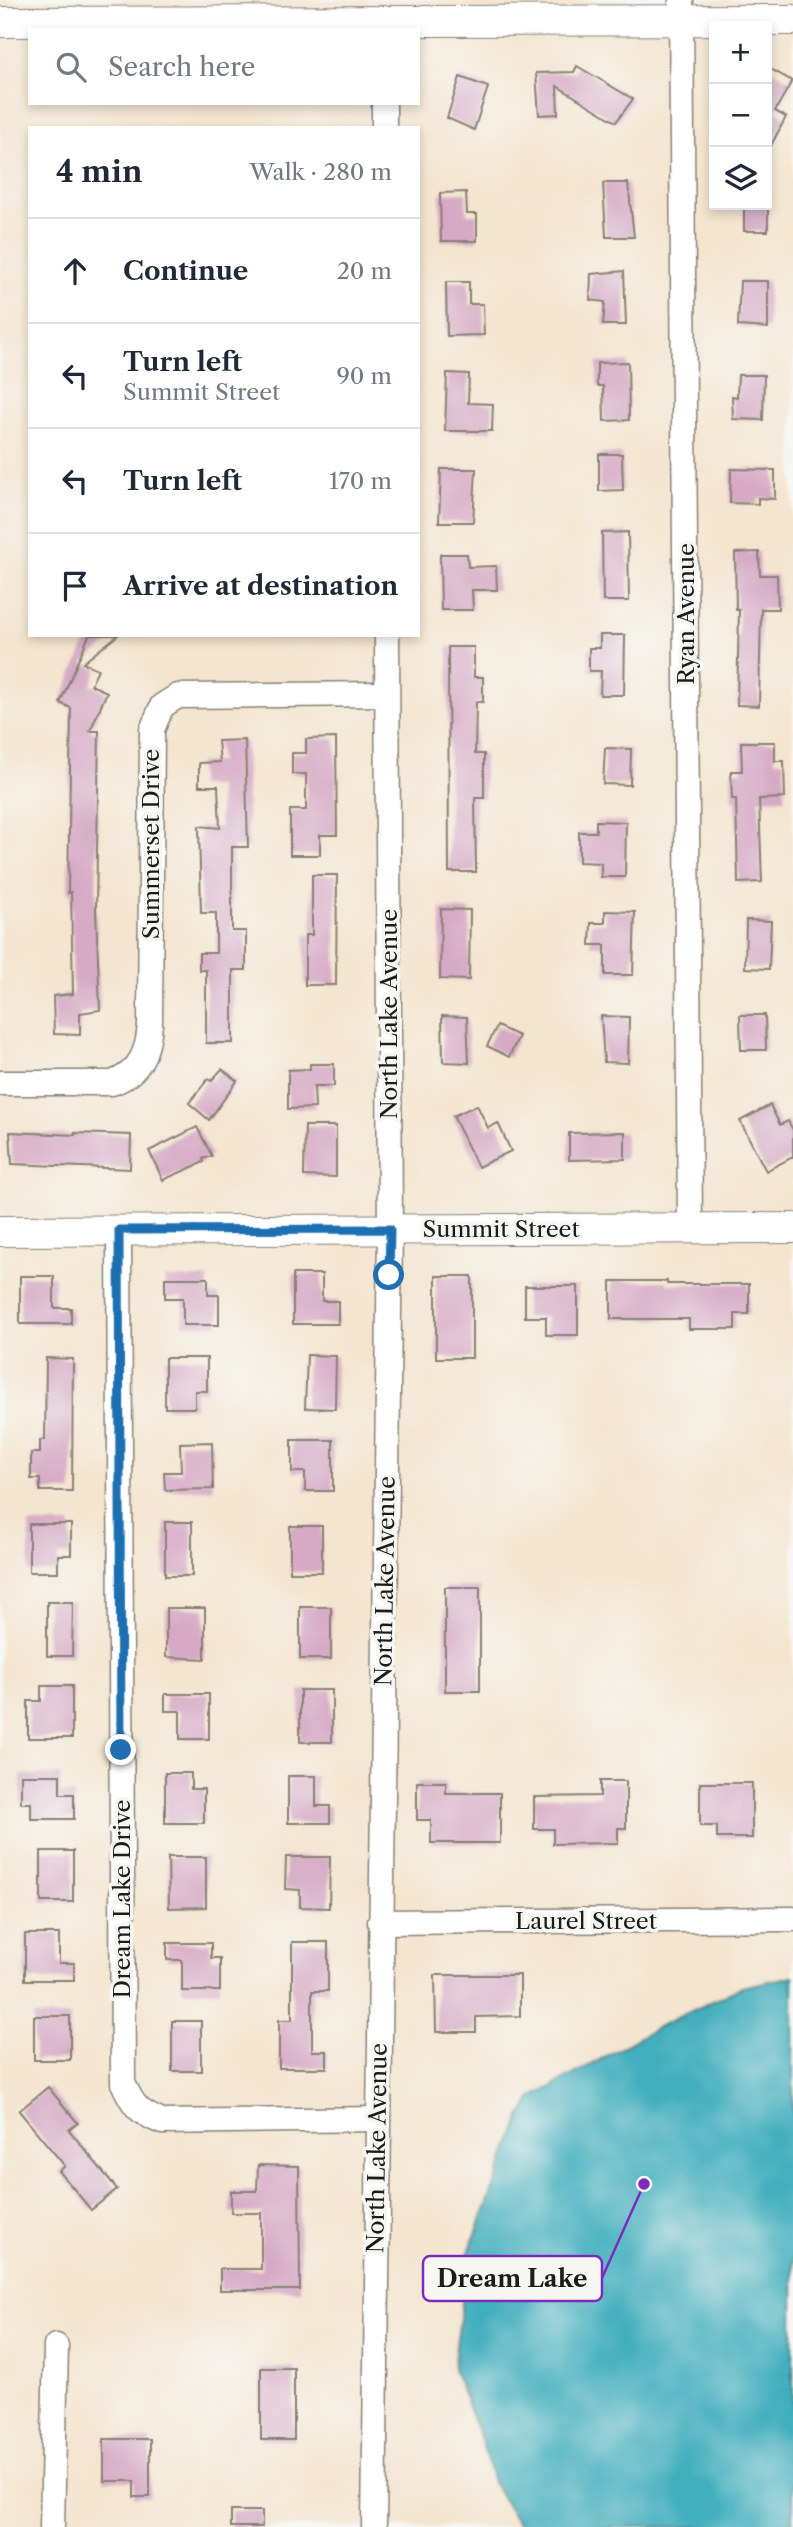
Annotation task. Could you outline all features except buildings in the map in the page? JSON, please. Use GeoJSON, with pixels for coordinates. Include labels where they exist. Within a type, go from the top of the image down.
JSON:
{"type":"FeatureCollection","features":[{"type":"Feature","properties":{"kind":"street"},"geometry":{"type":"LineString","coordinates":[[0,22],[681,10],[793,20]]}},
{"type":"Feature","properties":{"kind":"street","name":"Ryan Avenue"},"geometry":{"type":"LineString","coordinates":[[681,10],[690,1228]]}},
{"type":"Feature","properties":{"kind":"street"},"geometry":{"type":"LineString","coordinates":[[384,105],[384,126]]}},
{"type":"Feature","properties":{"kind":"street","name":"North Lake Avenue"},"geometry":{"type":"LineString","coordinates":[[373,2527],[390,1229],[387,637]]}},
{"type":"Feature","properties":{"kind":"street","name":"Summerset Drive"},"geometry":{"type":"LineString","coordinates":[[0,1083],[112,1083],[123,1079],[139,1066],[148,1046],[152,730],[162,706],[178,696],[387,694]]}},
{"type":"Feature","properties":{"kind":"street","name":"Summit Street"},"geometry":{"type":"LineString","coordinates":[[0,1231],[793,1228]]}},
{"type":"Feature","properties":{"kind":"street","name":"Dream Lake Drive"},"geometry":{"type":"LineString","coordinates":[[119,1230],[123,2083],[133,2105],[144,2114],[162,2122],[378,2119]]}},
{"type":"Feature","properties":{"kind":"street","name":"Laurel Street"},"geometry":{"type":"LineString","coordinates":[[380,1922],[793,1919]]}},
{"type":"Feature","properties":{"kind":"street"},"geometry":{"type":"LineString","coordinates":[[52,2527],[56,2346]]}},
{"type":"Feature","properties":{"kind":"water"},"geometry":{"type":"Polygon","coordinates":[[[793,1976],[793,2527],[519,2527],[493,2482],[482,2442],[453,2369],[469,2252],[521,2117],[532,2098],[658,2027],[742,1987],[793,1976]]]}},
{"type":"Feature","properties":{"kind":"place","name":"Dream Lake"},"geometry":{"type":"Point","coordinates":[644,2184]}},
{"type":"Feature","properties":{"kind":"route"},"geometry":{"type":"LineString","coordinates":[[121,1750],[119,1230],[390,1229],[389,1275]]}}]}
